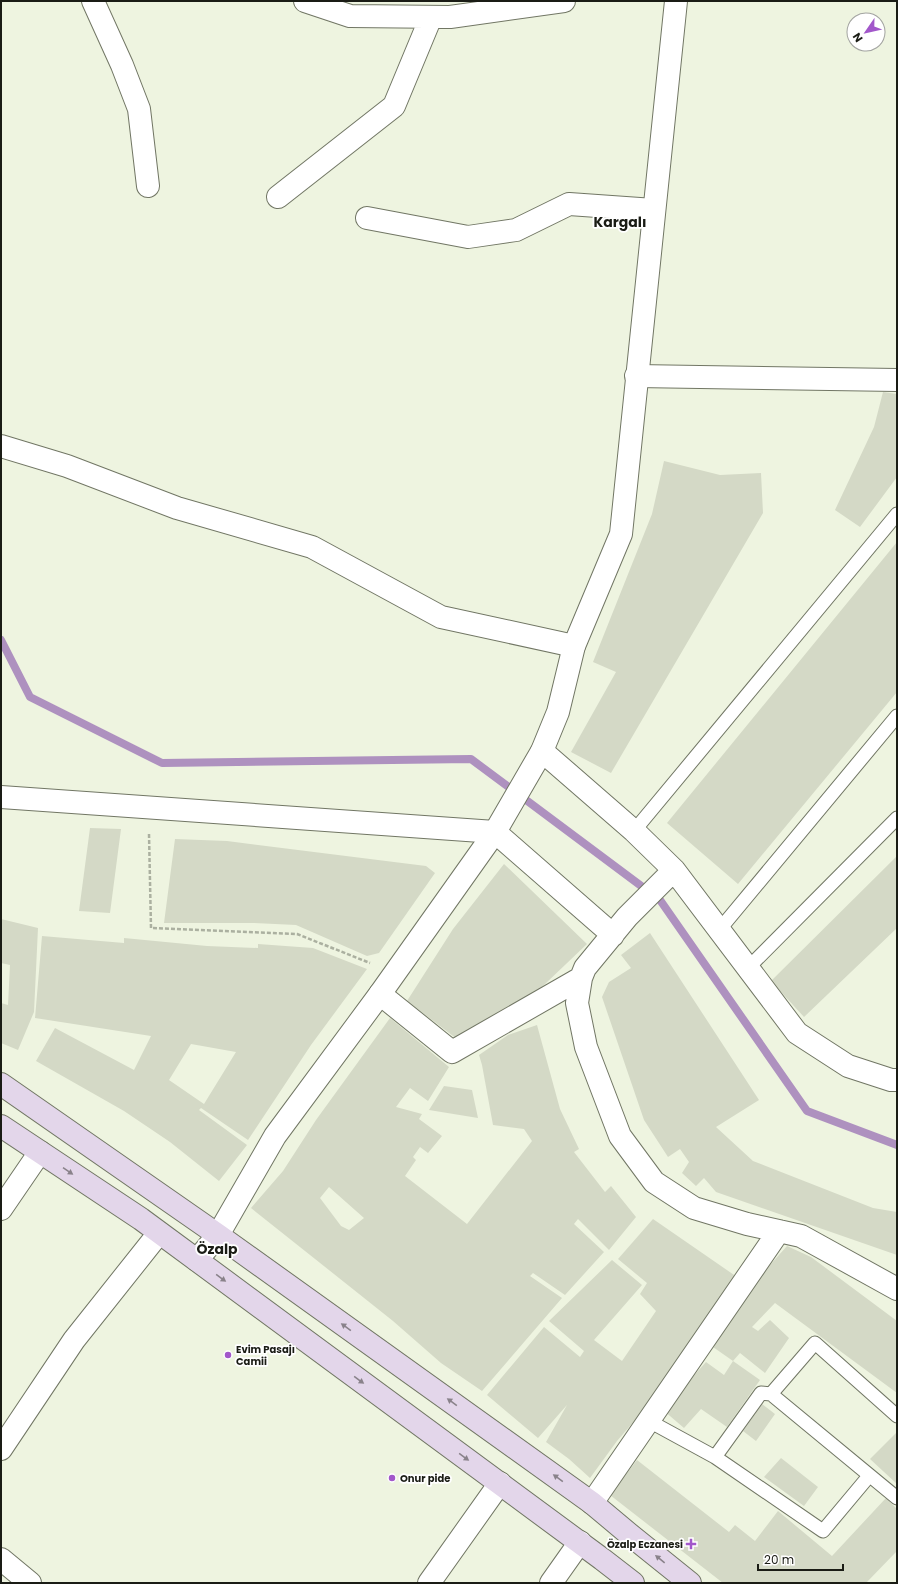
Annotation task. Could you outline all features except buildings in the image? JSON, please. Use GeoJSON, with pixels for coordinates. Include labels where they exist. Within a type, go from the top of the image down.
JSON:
{"type":"FeatureCollection","features":[{"type":"Feature","properties":{"kind":"main road"},"geometry":{"type":"LineString","coordinates":[[1,1084],[218,1235],[592,1503],[690,1583]]}},
{"type":"Feature","properties":{"kind":"main road"},"geometry":{"type":"LineString","coordinates":[[1,1126],[197,1260],[580,1542],[633,1583]]}},
{"type":"Feature","properties":{"kind":"street"},"geometry":{"type":"LineString","coordinates":[[93,1],[122,65],[139,109],[148,186]]}},
{"type":"Feature","properties":{"kind":"street"},"geometry":{"type":"LineString","coordinates":[[305,1],[350,16],[431,17],[450,17],[564,1]]}},
{"type":"Feature","properties":{"kind":"street"},"geometry":{"type":"LineString","coordinates":[[197,1260],[218,1235],[275,1136],[380,994],[495,832],[542,752],[558,712],[574,646],[621,534],[636,376],[676,1]]}},
{"type":"Feature","properties":{"kind":"street"},"geometry":{"type":"LineString","coordinates":[[278,197],[394,106],[431,17]]}},
{"type":"Feature","properties":{"kind":"street"},"geometry":{"type":"LineString","coordinates":[[367,218],[468,237],[516,230],[569,204],[654,210]]}},
{"type":"Feature","properties":{"kind":"street"},"geometry":{"type":"LineString","coordinates":[[636,376],[897,380]]}},
{"type":"Feature","properties":{"kind":"street"},"geometry":{"type":"LineString","coordinates":[[1,446],[67,466],[177,508],[312,547],[441,618],[574,646]]}},
{"type":"Feature","properties":{"kind":"street"},"geometry":{"type":"LineString","coordinates":[[542,752],[634,831],[674,870],[797,1033],[848,1066],[890,1080],[897,1080]]}},
{"type":"Feature","properties":{"kind":"street"},"geometry":{"type":"LineString","coordinates":[[1,797],[495,832],[613,934]]}},
{"type":"Feature","properties":{"kind":"street"},"geometry":{"type":"LineString","coordinates":[[674,870],[613,934],[585,968],[580,978],[577,1003],[586,1046],[620,1136],[654,1182],[694,1208],[747,1224],[801,1236],[897,1289]]}},
{"type":"Feature","properties":{"kind":"street"},"geometry":{"type":"LineString","coordinates":[[380,994],[452,1052],[580,978]]}},
{"type":"Feature","properties":{"kind":"street"},"geometry":{"type":"LineString","coordinates":[[1,1209],[40,1152]]}},
{"type":"Feature","properties":{"kind":"street"},"geometry":{"type":"LineString","coordinates":[[592,1503],[780,1231]]}},
{"type":"Feature","properties":{"kind":"street"},"geometry":{"type":"LineString","coordinates":[[1,1449],[74,1340],[159,1233]]}},
{"type":"Feature","properties":{"kind":"street"},"geometry":{"type":"LineString","coordinates":[[429,1583],[500,1483]]}},
{"type":"Feature","properties":{"kind":"street"},"geometry":{"type":"LineString","coordinates":[[551,1583],[580,1542]]}},
{"type":"Feature","properties":{"kind":"street"},"geometry":{"type":"LineString","coordinates":[[1,1559],[26,1582]]}},
{"type":"Feature","properties":{"kind":"lane"},"geometry":{"type":"LineString","coordinates":[[634,831],[897,514]]}},
{"type":"Feature","properties":{"kind":"lane"},"geometry":{"type":"LineString","coordinates":[[720,929],[897,716]]}},
{"type":"Feature","properties":{"kind":"lane"},"geometry":{"type":"LineString","coordinates":[[748,968],[897,818]]}},
{"type":"Feature","properties":{"kind":"lane"},"geometry":{"type":"LineString","coordinates":[[771,1394],[815,1343],[897,1416]]}},
{"type":"Feature","properties":{"kind":"lane"},"geometry":{"type":"LineString","coordinates":[[715,1457],[761,1393],[771,1394],[897,1498]]}},
{"type":"Feature","properties":{"kind":"lane"},"geometry":{"type":"LineString","coordinates":[[649,1421],[715,1457],[823,1531],[869,1476]]}},
{"type":"Feature","properties":{"kind":"path"},"geometry":{"type":"LineString","coordinates":[[149,807],[151,928],[297,934],[334,950],[395,972]]}},
{"type":"Feature","properties":{"kind":"waterway"},"geometry":{"type":"LineString","coordinates":[[1,640],[30,697],[162,763],[471,759],[660,900],[807,1111],[897,1145]]}},
{"type":"Feature","properties":{"kind":"place","name":"Evim Pasajı Camii"},"geometry":{"type":"Point","coordinates":[228,1355]}},
{"type":"Feature","properties":{"kind":"place","name":"Onur pide"},"geometry":{"type":"Point","coordinates":[392,1478]}},
{"type":"Feature","properties":{"kind":"place","name":"Özalp Eczanesi"},"geometry":{"type":"Point","coordinates":[691,1544]}},
{"type":"Feature","properties":{"kind":"district","name":"Kargalı"},"geometry":{"type":"Point","coordinates":[620,222]}},
{"type":"Feature","properties":{"kind":"district","name":"Özalp"},"geometry":{"type":"Point","coordinates":[217,1249]}}]}
